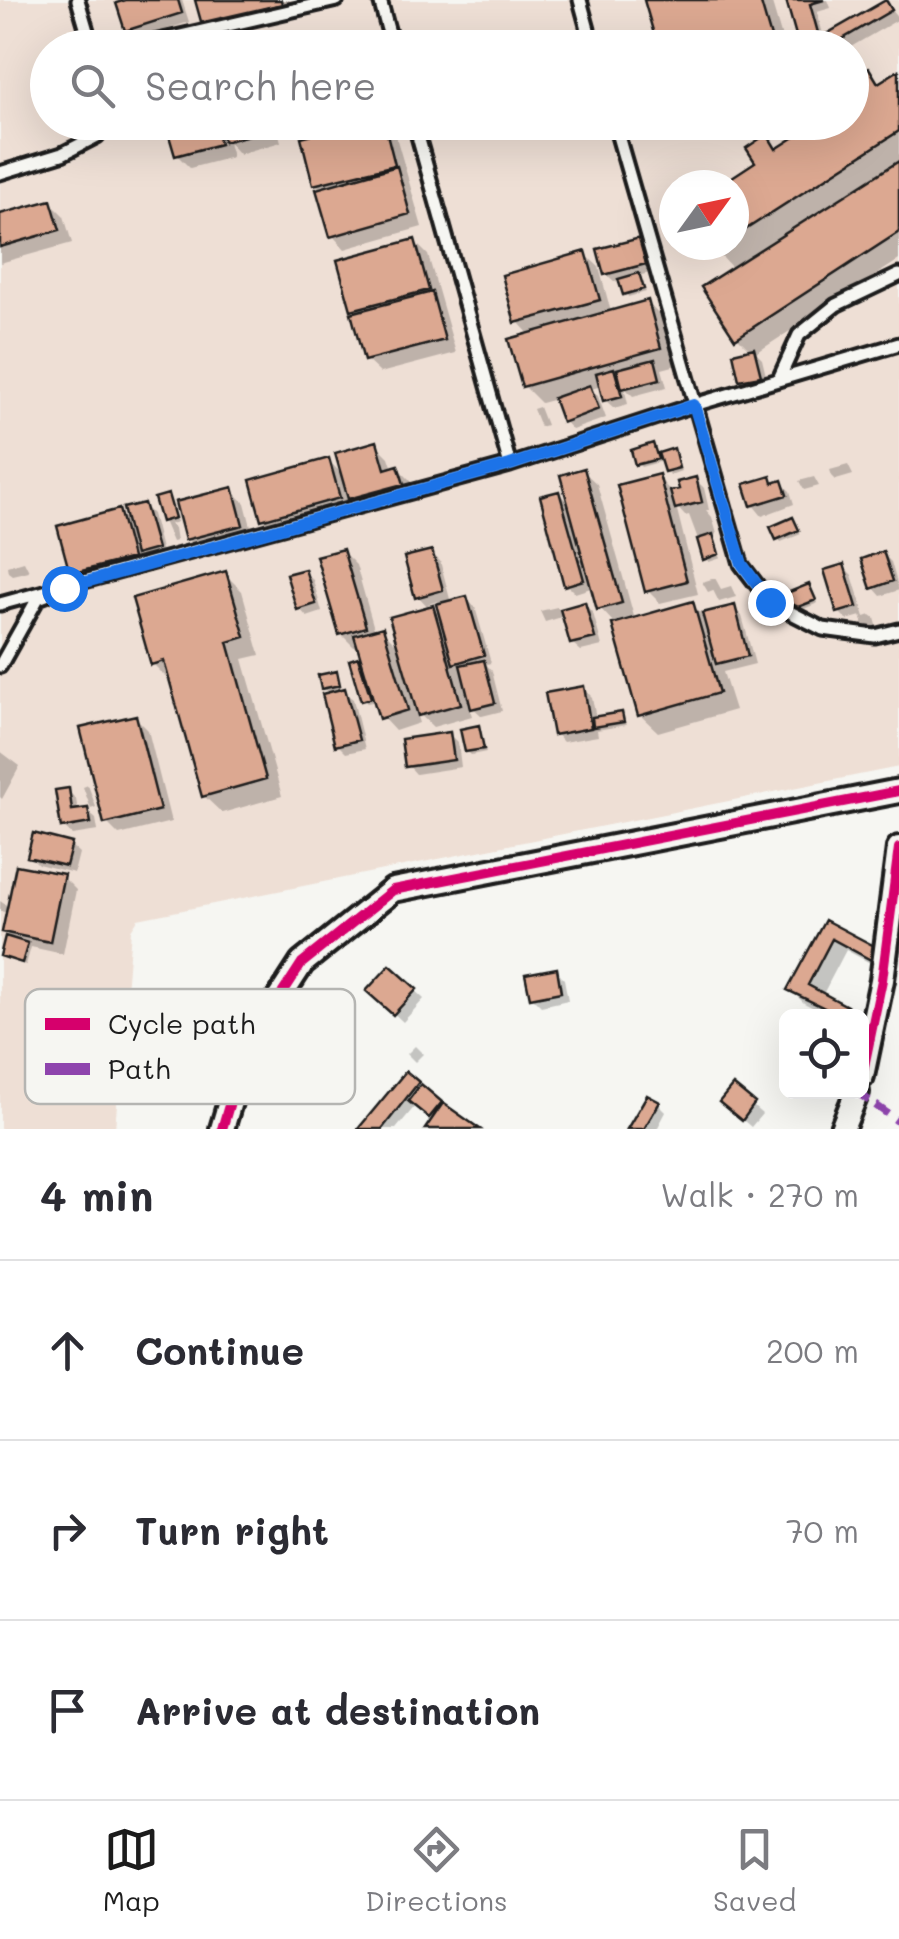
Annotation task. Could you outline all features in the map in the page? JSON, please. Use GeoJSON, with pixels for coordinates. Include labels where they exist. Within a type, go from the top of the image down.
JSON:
{"type":"FeatureCollection","features":[{"type":"Feature","properties":{"kind":"street"},"geometry":{"type":"LineString","coordinates":[[285,989],[302,963],[394,890],[899,790]]}},
{"type":"Feature","properties":{"kind":"street"},"geometry":{"type":"LineString","coordinates":[[869,1042],[882,980],[899,848]]}},
{"type":"Feature","properties":{"kind":"street"},"geometry":{"type":"LineString","coordinates":[[842,1129],[854,1099]]}},
{"type":"Feature","properties":{"kind":"street"},"geometry":{"type":"LineString","coordinates":[[222,1129],[229,1104]]}},
{"type":"Feature","properties":{"kind":"lane"},"geometry":{"type":"LineString","coordinates":[[78,0],[87,30]]}},
{"type":"Feature","properties":{"kind":"lane"},"geometry":{"type":"LineString","coordinates":[[206,30],[337,0]]}},
{"type":"Feature","properties":{"kind":"lane"},"geometry":{"type":"LineString","coordinates":[[380,0],[389,30]]}},
{"type":"Feature","properties":{"kind":"lane"},"geometry":{"type":"LineString","coordinates":[[580,0],[589,30]]}},
{"type":"Feature","properties":{"kind":"lane"},"geometry":{"type":"LineString","coordinates":[[0,172],[88,140]]}},
{"type":"Feature","properties":{"kind":"lane"},"geometry":{"type":"LineString","coordinates":[[419,140],[510,465]]}},
{"type":"Feature","properties":{"kind":"lane"},"geometry":{"type":"LineString","coordinates":[[619,140],[742,564],[770,602],[822,629],[875,636],[899,630]]}},
{"type":"Feature","properties":{"kind":"lane"},"geometry":{"type":"LineString","coordinates":[[779,379],[798,335],[836,305],[899,275]]}},
{"type":"Feature","properties":{"kind":"lane"},"geometry":{"type":"LineString","coordinates":[[0,604],[510,465],[899,344]]}},
{"type":"Feature","properties":{"kind":"lane"},"geometry":{"type":"LineString","coordinates":[[0,666],[38,598],[64,588]]}},
{"type":"Feature","properties":{"kind":"shaded area"},"geometry":{"type":"Polygon","coordinates":[[[0,0],[899,0],[899,767],[138,919],[131,930],[126,989],[25,989],[25,1104],[117,1104],[115,1129],[0,1129],[0,0]]]}},
{"type":"Feature","properties":{"kind":"building"},"geometry":{"type":"Polygon","coordinates":[[[178,0],[182,13],[125,30],[116,3],[178,0]]]}},
{"type":"Feature","properties":{"kind":"building"},"geometry":{"type":"Polygon","coordinates":[[[195,0],[281,0],[282,4],[202,25],[195,0]]]}},
{"type":"Feature","properties":{"kind":"building"},"geometry":{"type":"Polygon","coordinates":[[[644,0],[760,0],[769,30],[653,30],[644,0]]]}},
{"type":"Feature","properties":{"kind":"building"},"geometry":{"type":"Polygon","coordinates":[[[786,0],[824,0],[810,4],[817,30],[794,30],[786,0]]]}},
{"type":"Feature","properties":{"kind":"building"},"geometry":{"type":"Polygon","coordinates":[[[886,0],[892,10],[858,30],[834,30],[886,0]]]}},
{"type":"Feature","properties":{"kind":"building"},"geometry":{"type":"Polygon","coordinates":[[[869,68],[878,83],[899,70],[899,131],[749,227],[749,170],[743,170],[755,162],[746,148],[758,140],[771,140],[776,149],[790,140],[869,140],[869,68]]]}},
{"type":"Feature","properties":{"kind":"building"},"geometry":{"type":"Polygon","coordinates":[[[170,140],[219,140],[220,144],[175,156],[170,140]]]}},
{"type":"Feature","properties":{"kind":"building"},"geometry":{"type":"Polygon","coordinates":[[[302,140],[389,140],[395,165],[313,185],[302,140]]]}},
{"type":"Feature","properties":{"kind":"building"},"geometry":{"type":"Polygon","coordinates":[[[899,161],[899,232],[735,339],[701,287],[899,161]]]}},
{"type":"Feature","properties":{"kind":"building"},"geometry":{"type":"Polygon","coordinates":[[[397,166],[410,214],[330,237],[316,189],[397,166]]]}},
{"type":"Feature","properties":{"kind":"building"},"geometry":{"type":"Polygon","coordinates":[[[51,200],[60,230],[0,247],[0,214],[51,200]]]}},
{"type":"Feature","properties":{"kind":"building"},"geometry":{"type":"Polygon","coordinates":[[[640,238],[646,264],[604,275],[597,249],[640,238]]]}},
{"type":"Feature","properties":{"kind":"building"},"geometry":{"type":"Polygon","coordinates":[[[415,239],[429,290],[351,310],[337,260],[415,239]]]}},
{"type":"Feature","properties":{"kind":"building"},"geometry":{"type":"Polygon","coordinates":[[[586,251],[600,300],[515,323],[502,275],[586,251]]]}},
{"type":"Feature","properties":{"kind":"building"},"geometry":{"type":"Polygon","coordinates":[[[639,273],[644,289],[623,295],[618,279],[639,273]]]}},
{"type":"Feature","properties":{"kind":"building"},"geometry":{"type":"Polygon","coordinates":[[[432,292],[445,340],[364,361],[351,313],[432,292]]]}},
{"type":"Feature","properties":{"kind":"building"},"geometry":{"type":"Polygon","coordinates":[[[648,300],[661,348],[522,387],[508,339],[648,300]]]}},
{"type":"Feature","properties":{"kind":"building"},"geometry":{"type":"Polygon","coordinates":[[[754,348],[761,376],[739,380],[733,353],[754,348]]]}},
{"type":"Feature","properties":{"kind":"building"},"geometry":{"type":"Polygon","coordinates":[[[655,359],[660,379],[622,389],[617,369],[655,359]]]}},
{"type":"Feature","properties":{"kind":"building"},"geometry":{"type":"Polygon","coordinates":[[[614,368],[622,396],[603,401],[596,373],[614,368]]]}},
{"type":"Feature","properties":{"kind":"building"},"geometry":{"type":"Polygon","coordinates":[[[590,385],[599,409],[562,423],[553,398],[590,385]]]}},
{"type":"Feature","properties":{"kind":"building"},"geometry":{"type":"Polygon","coordinates":[[[377,441],[385,469],[398,465],[404,484],[348,499],[335,453],[377,441]]]}},
{"type":"Feature","properties":{"kind":"building"},"geometry":{"type":"Polygon","coordinates":[[[653,443],[658,459],[635,465],[631,450],[653,443]]]}},
{"type":"Feature","properties":{"kind":"building"},"geometry":{"type":"Polygon","coordinates":[[[674,448],[679,468],[664,472],[658,453],[674,448]]]}},
{"type":"Feature","properties":{"kind":"building"},"geometry":{"type":"Polygon","coordinates":[[[329,458],[340,498],[261,520],[250,480],[329,458]]]}},
{"type":"Feature","properties":{"kind":"building"},"geometry":{"type":"Polygon","coordinates":[[[584,468],[622,603],[597,610],[560,475],[584,468]]]}},
{"type":"Feature","properties":{"kind":"building"},"geometry":{"type":"Polygon","coordinates":[[[659,474],[687,581],[645,592],[617,485],[659,474]]]}},
{"type":"Feature","properties":{"kind":"building"},"geometry":{"type":"Polygon","coordinates":[[[771,476],[773,483],[782,480],[787,495],[751,506],[744,484],[771,476]]]}},
{"type":"Feature","properties":{"kind":"building"},"geometry":{"type":"Polygon","coordinates":[[[696,477],[702,502],[675,509],[670,491],[679,489],[677,482],[696,477]]]}},
{"type":"Feature","properties":{"kind":"building"},"geometry":{"type":"Polygon","coordinates":[[[233,487],[243,525],[185,540],[175,502],[233,487]]]}},
{"type":"Feature","properties":{"kind":"building"},"geometry":{"type":"Polygon","coordinates":[[[559,491],[584,580],[564,586],[540,496],[559,491]]]}},
{"type":"Feature","properties":{"kind":"building"},"geometry":{"type":"Polygon","coordinates":[[[168,494],[175,518],[161,522],[154,498],[168,494]]]}},
{"type":"Feature","properties":{"kind":"building"},"geometry":{"type":"Polygon","coordinates":[[[144,503],[157,549],[135,555],[123,508],[144,503]]]}},
{"type":"Feature","properties":{"kind":"building"},"geometry":{"type":"Polygon","coordinates":[[[119,509],[132,558],[70,574],[57,526],[119,509]]]}},
{"type":"Feature","properties":{"kind":"building"},"geometry":{"type":"Polygon","coordinates":[[[793,517],[799,530],[776,540],[770,527],[793,517]]]}},
{"type":"Feature","properties":{"kind":"building"},"geometry":{"type":"Polygon","coordinates":[[[713,534],[719,554],[703,560],[697,539],[713,534]]]}},
{"type":"Feature","properties":{"kind":"building"},"geometry":{"type":"Polygon","coordinates":[[[343,549],[366,627],[339,635],[316,556],[343,549]]]}},
{"type":"Feature","properties":{"kind":"building"},"geometry":{"type":"Polygon","coordinates":[[[432,550],[443,590],[415,598],[404,557],[432,550]]]}},
{"type":"Feature","properties":{"kind":"building"},"geometry":{"type":"Polygon","coordinates":[[[883,551],[893,581],[871,589],[861,559],[883,551]]]}},
{"type":"Feature","properties":{"kind":"building"},"geometry":{"type":"Polygon","coordinates":[[[844,564],[857,607],[837,613],[824,570],[844,564]]]}},
{"type":"Feature","properties":{"kind":"building"},"geometry":{"type":"Polygon","coordinates":[[[305,569],[316,604],[297,610],[286,574],[305,569]]]}},
{"type":"Feature","properties":{"kind":"building"},"geometry":{"type":"Polygon","coordinates":[[[226,571],[245,637],[228,642],[266,779],[202,797],[164,661],[151,665],[132,598],[226,571]]]}},
{"type":"Feature","properties":{"kind":"building"},"geometry":{"type":"Polygon","coordinates":[[[809,584],[816,600],[793,609],[787,593],[809,584]]]}},
{"type":"Feature","properties":{"kind":"building"},"geometry":{"type":"Polygon","coordinates":[[[467,596],[484,655],[453,664],[436,604],[467,596]]]}},
{"type":"Feature","properties":{"kind":"building"},"geometry":{"type":"Polygon","coordinates":[[[693,601],[719,693],[638,716],[612,624],[693,601]]]}},
{"type":"Feature","properties":{"kind":"building"},"geometry":{"type":"Polygon","coordinates":[[[585,602],[595,638],[570,644],[560,609],[585,602]]]}},
{"type":"Feature","properties":{"kind":"building"},"geometry":{"type":"Polygon","coordinates":[[[433,605],[461,704],[418,716],[389,617],[433,605]]]}},
{"type":"Feature","properties":{"kind":"building"},"geometry":{"type":"Polygon","coordinates":[[[735,605],[748,656],[716,664],[702,613],[735,605]]]}},
{"type":"Feature","properties":{"kind":"building"},"geometry":{"type":"Polygon","coordinates":[[[383,627],[408,710],[379,719],[354,635],[383,627]]]}},
{"type":"Feature","properties":{"kind":"building"},"geometry":{"type":"Polygon","coordinates":[[[358,657],[371,698],[361,701],[349,660],[358,657]]]}},
{"type":"Feature","properties":{"kind":"building"},"geometry":{"type":"Polygon","coordinates":[[[484,660],[495,703],[471,709],[460,665],[484,660]]]}},
{"type":"Feature","properties":{"kind":"building"},"geometry":{"type":"Polygon","coordinates":[[[337,671],[340,685],[321,689],[318,675],[337,671]]]}},
{"type":"Feature","properties":{"kind":"building"},"geometry":{"type":"Polygon","coordinates":[[[584,686],[591,728],[553,735],[545,693],[584,686]]]}},
{"type":"Feature","properties":{"kind":"building"},"geometry":{"type":"Polygon","coordinates":[[[345,688],[359,740],[335,746],[322,694],[345,688]]]}},
{"type":"Feature","properties":{"kind":"building"},"geometry":{"type":"Polygon","coordinates":[[[622,712],[624,722],[593,727],[592,717],[622,712]]]}},
{"type":"Feature","properties":{"kind":"building"},"geometry":{"type":"Polygon","coordinates":[[[136,715],[160,810],[104,824],[80,728],[136,715]]]}},
{"type":"Feature","properties":{"kind":"building"},"geometry":{"type":"Polygon","coordinates":[[[479,725],[484,749],[465,752],[460,729],[479,725]]]}},
{"type":"Feature","properties":{"kind":"building"},"geometry":{"type":"Polygon","coordinates":[[[450,732],[454,760],[405,767],[401,739],[450,732]]]}},
{"type":"Feature","properties":{"kind":"building"},"geometry":{"type":"Polygon","coordinates":[[[69,788],[72,810],[88,808],[91,823],[61,828],[55,790],[69,788]]]}},
{"type":"Feature","properties":{"kind":"building"},"geometry":{"type":"Polygon","coordinates":[[[33,833],[72,843],[66,866],[27,857],[33,833]]]}},
{"type":"Feature","properties":{"kind":"building"},"geometry":{"type":"Polygon","coordinates":[[[16,865],[64,874],[50,942],[2,932],[16,865]]]}},
{"type":"Feature","properties":{"kind":"building"},"geometry":{"type":"Polygon","coordinates":[[[825,920],[878,948],[871,960],[832,939],[808,985],[847,1006],[845,1009],[826,1009],[787,990],[825,920]]]}},
{"type":"Feature","properties":{"kind":"building"},"geometry":{"type":"Polygon","coordinates":[[[5,936],[28,943],[22,963],[0,956],[5,936]]]}},
{"type":"Feature","properties":{"kind":"building"},"geometry":{"type":"Polygon","coordinates":[[[390,965],[417,989],[393,1015],[366,991],[390,965]]]}},
{"type":"Feature","properties":{"kind":"building"},"geometry":{"type":"Polygon","coordinates":[[[557,968],[561,992],[530,998],[525,974],[557,968]]]}},
{"type":"Feature","properties":{"kind":"building"},"geometry":{"type":"Polygon","coordinates":[[[406,1071],[419,1082],[382,1129],[358,1129],[406,1071]]]}},
{"type":"Feature","properties":{"kind":"building"},"geometry":{"type":"Polygon","coordinates":[[[421,1084],[442,1102],[429,1118],[408,1101],[421,1084]]]}},
{"type":"Feature","properties":{"kind":"building"},"geometry":{"type":"Polygon","coordinates":[[[733,1085],[755,1103],[742,1121],[719,1102],[733,1085]]]}},
{"type":"Feature","properties":{"kind":"building"},"geometry":{"type":"Polygon","coordinates":[[[647,1095],[660,1102],[644,1129],[627,1129],[647,1095]]]}},
{"type":"Feature","properties":{"kind":"building"},"geometry":{"type":"Polygon","coordinates":[[[443,1103],[480,1129],[425,1129],[443,1103]]]}},
{"type":"Feature","properties":{"kind":"marked path"},"geometry":{"type":"LineString","coordinates":[[867,1099],[899,1122]]}},
{"type":"Feature","properties":{"kind":"cycle path"},"geometry":{"type":"LineString","coordinates":[[285,989],[302,963],[393,890],[899,791]]}},
{"type":"Feature","properties":{"kind":"cycle path"},"geometry":{"type":"LineString","coordinates":[[869,1042],[882,980],[899,848]]}},
{"type":"Feature","properties":{"kind":"cycle path"},"geometry":{"type":"LineString","coordinates":[[222,1129],[229,1104]]}},
{"type":"Feature","properties":{"kind":"route"},"geometry":{"type":"LineString","coordinates":[[64,588],[510,465],[694,405],[742,564],[770,602]]}}]}
